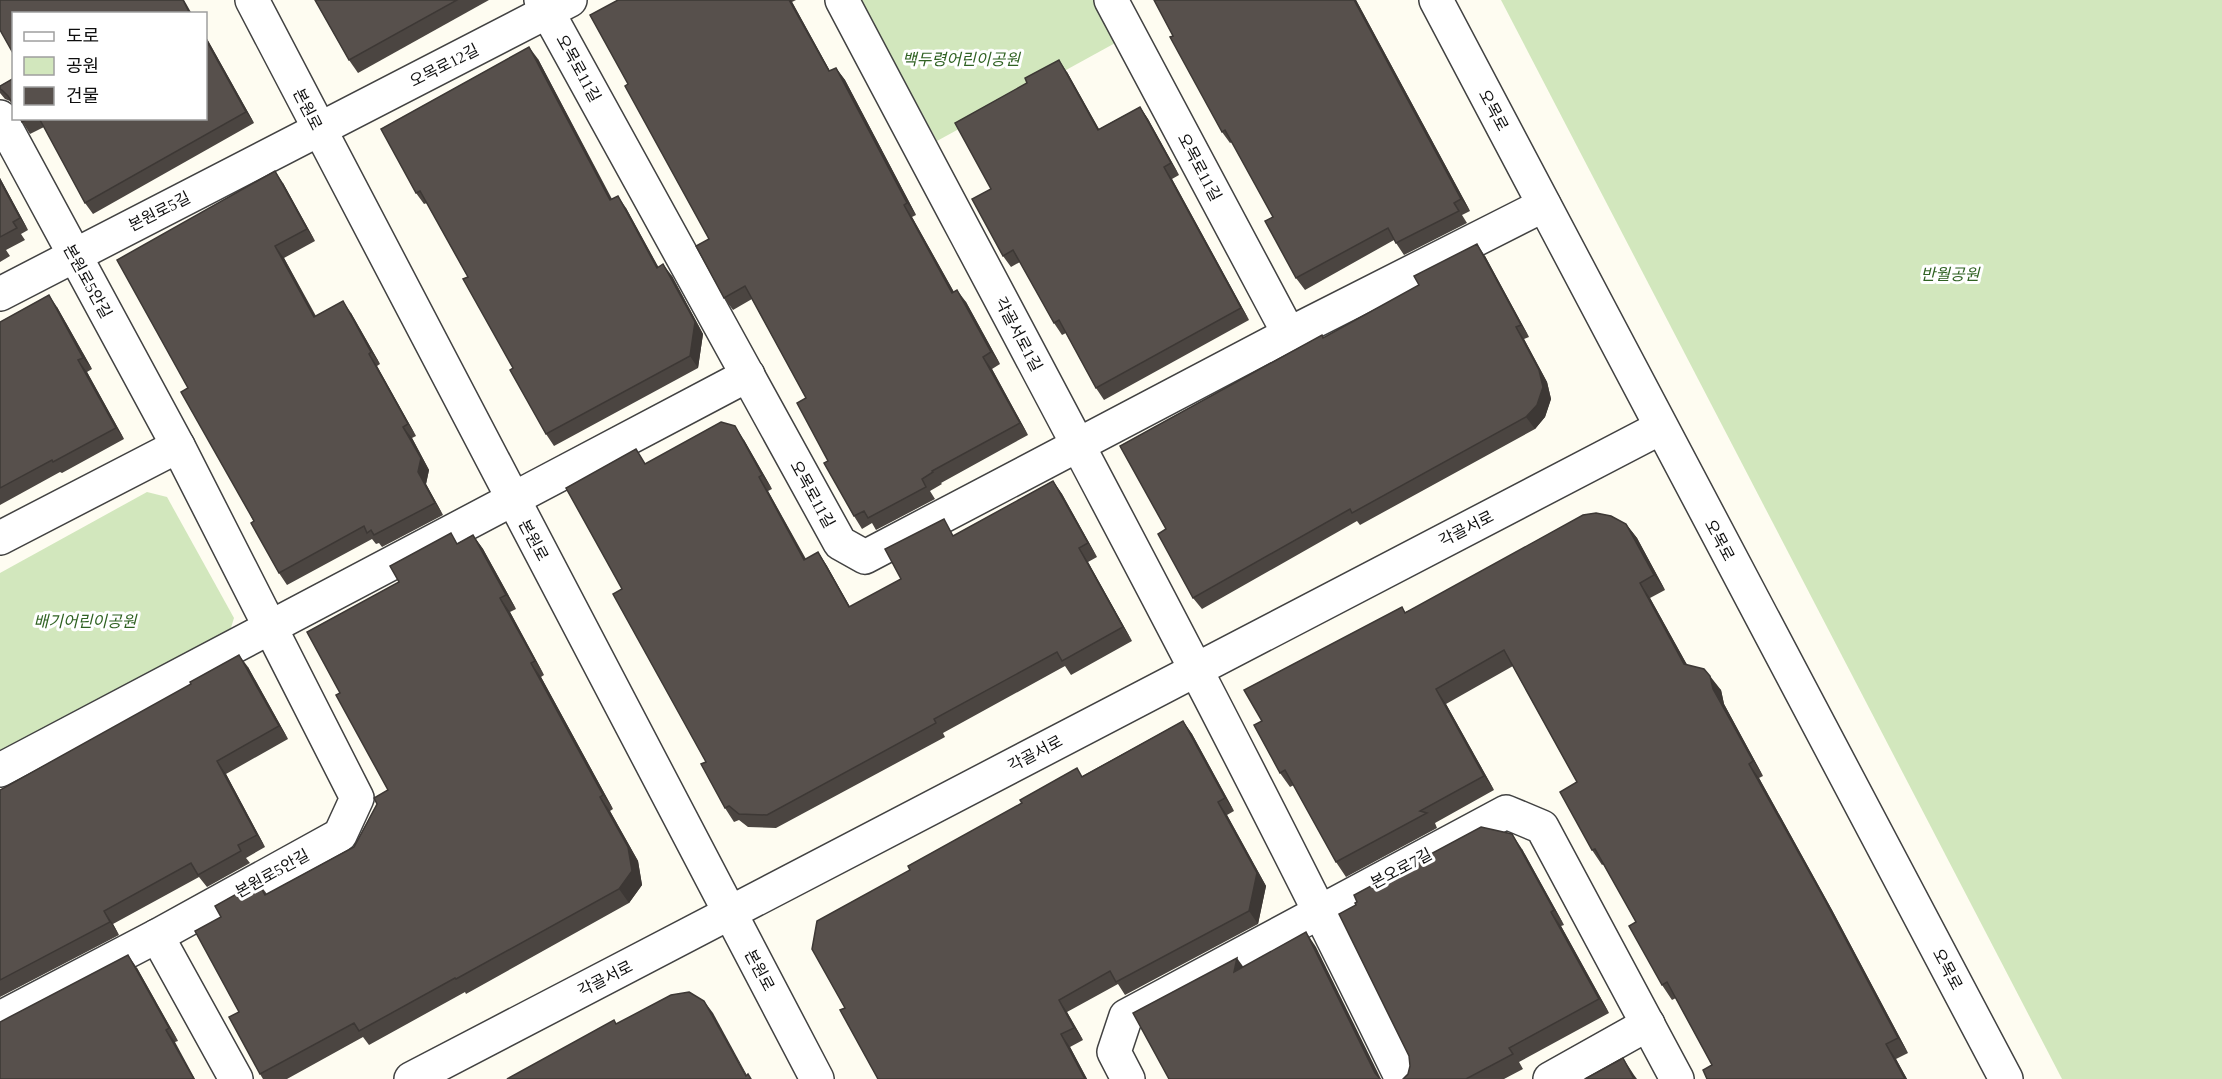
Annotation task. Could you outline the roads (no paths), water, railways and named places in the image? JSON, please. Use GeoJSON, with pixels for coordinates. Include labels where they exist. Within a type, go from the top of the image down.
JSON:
{"type":"FeatureCollection","features":[{"type":"Feature","properties":{"kind":"street","name":"본원로"},"geometry":{"type":"LineString","coordinates":[[252,0],[817,1079]]}},
{"type":"Feature","properties":{"kind":"street","name":"각골서로1길"},"geometry":{"type":"LineString","coordinates":[[842,0],[1195,669],[1320,910],[1402,1079]]}},
{"type":"Feature","properties":{"kind":"street","name":"오목로11길"},"geometry":{"type":"LineString","coordinates":[[1111,0],[1289,334]]}},
{"type":"Feature","properties":{"kind":"street","name":"오목로"},"geometry":{"type":"LineString","coordinates":[[1436,0],[1660,428],[2006,1079]]}},
{"type":"Feature","properties":{"kind":"street","name":"오목로12길"},"geometry":{"type":"LineString","coordinates":[[319,130],[553,4]]}},
{"type":"Feature","properties":{"kind":"street","name":"오목로11길"},"geometry":{"type":"LineString","coordinates":[[553,4],[748,375],[840,543],[865,557],[1289,334],[1545,205]]}},
{"type":"Feature","properties":{"kind":"street","name":"본원로5안길"},"geometry":{"type":"LineString","coordinates":[[0,117],[178,446],[357,798],[340,835],[157,936],[0,1018]]}},
{"type":"Feature","properties":{"kind":"street","name":"본원로5길"},"geometry":{"type":"LineString","coordinates":[[0,294],[319,130]]}},
{"type":"Feature","properties":{"kind":"street"},"geometry":{"type":"LineString","coordinates":[[0,770],[748,375]]}},
{"type":"Feature","properties":{"kind":"street","name":"각골서로"},"geometry":{"type":"LineString","coordinates":[[411,1079],[1660,428]]}},
{"type":"Feature","properties":{"kind":"street"},"geometry":{"type":"LineString","coordinates":[[0,538],[178,446]]}},
{"type":"Feature","properties":{"kind":"street","name":"본오로7길"},"geometry":{"type":"LineString","coordinates":[[1128,1079],[1114,1052],[1126,1016],[1506,812],[1542,826],[1677,1079]]}},
{"type":"Feature","properties":{"kind":"street"},"geometry":{"type":"LineString","coordinates":[[157,936],[236,1079]]}},
{"type":"Feature","properties":{"kind":"street"},"geometry":{"type":"LineString","coordinates":[[1550,1079],[1648,1024]]}},
{"type":"Feature","properties":{"kind":"park label","name":"백두령어린이공원"},"geometry":{"type":"Point","coordinates":[961,59]}},
{"type":"Feature","properties":{"kind":"park label","name":"반월공원"},"geometry":{"type":"Point","coordinates":[1950,274]}},
{"type":"Feature","properties":{"kind":"park label","name":"배기어린이공원"},"geometry":{"type":"Point","coordinates":[85,621]}}]}
